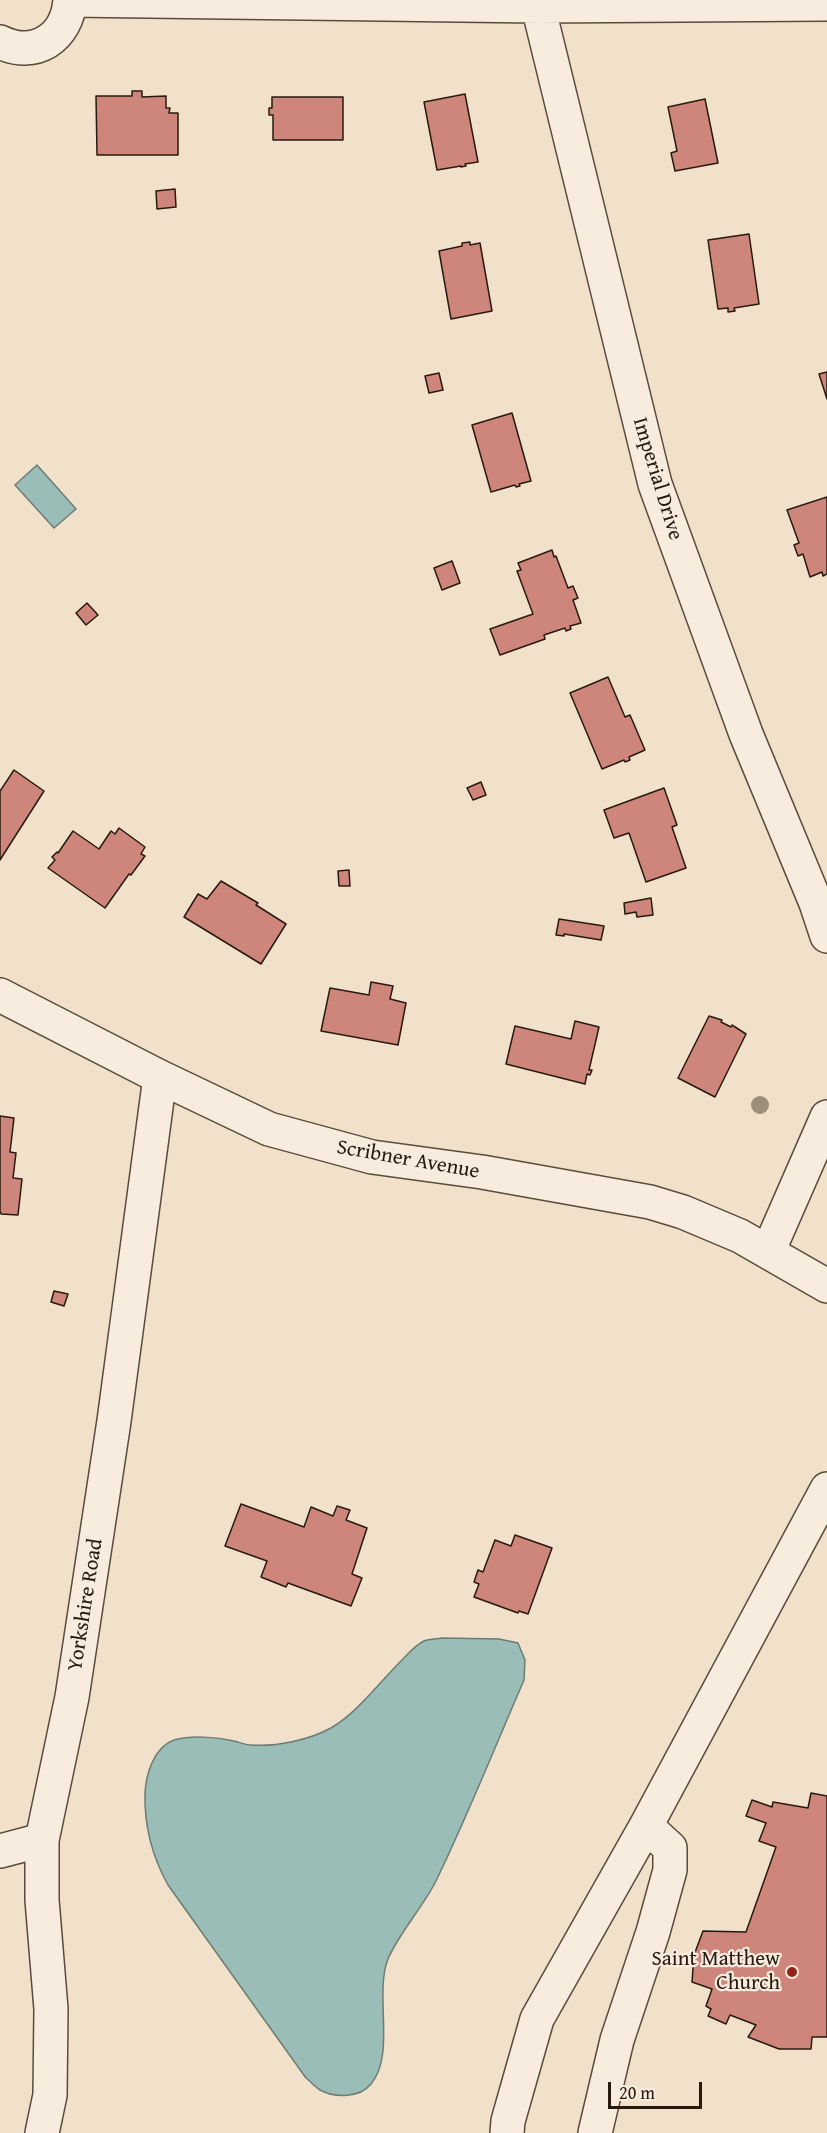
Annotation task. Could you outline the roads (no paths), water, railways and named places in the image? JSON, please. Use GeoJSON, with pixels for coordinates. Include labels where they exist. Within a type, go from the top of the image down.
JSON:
{"type":"FeatureCollection","features":[{"type":"Feature","properties":{"kind":"street"},"geometry":{"type":"LineString","coordinates":[[0,42],[26,48],[48,41],[64,23],[70,0],[538,6],[827,4]]}},
{"type":"Feature","properties":{"kind":"street","name":"Imperial Drive"},"geometry":{"type":"LineString","coordinates":[[538,6],[655,484],[746,734],[816,903],[827,936]]}},
{"type":"Feature","properties":{"kind":"street","name":"Scribner Avenue"},"geometry":{"type":"LineString","coordinates":[[0,995],[159,1077],[269,1129],[320,1145],[372,1157],[482,1172],[650,1202],[710,1222],[827,1286]]}},
{"type":"Feature","properties":{"kind":"street","name":"Yorkshire Road"},"geometry":{"type":"LineString","coordinates":[[42,2133],[50,2096],[51,2009],[42,1900],[42,1840],[72,1697],[114,1421],[159,1077]]}},
{"type":"Feature","properties":{"kind":"street"},"geometry":{"type":"LineString","coordinates":[[768,1252],[827,1117]]}},
{"type":"Feature","properties":{"kind":"street"},"geometry":{"type":"LineString","coordinates":[[507,2133],[508,2121],[537,2019],[646,1826],[827,1489]]}},
{"type":"Feature","properties":{"kind":"street"},"geometry":{"type":"LineString","coordinates":[[595,2133],[617,2040],[653,1932],[670,1870],[670,1848],[646,1826]]}},
{"type":"Feature","properties":{"kind":"street"},"geometry":{"type":"LineString","coordinates":[[0,1851],[42,1840]]}},
{"type":"Feature","properties":{"kind":"water"},"geometry":{"type":"Polygon","coordinates":[[[37,465],[76,509],[54,528],[15,485],[37,465]]]}},
{"type":"Feature","properties":{"kind":"water"},"geometry":{"type":"Polygon","coordinates":[[[499,1639],[518,1643],[525,1660],[524,1680],[436,1881],[388,1959],[383,1989],[384,2040],[378,2071],[371,2084],[360,2092],[347,2095],[326,2093],[306,2078],[168,1885],[153,1852],[148,1829],[145,1806],[147,1778],[156,1755],[174,1740],[204,1737],[249,1745],[271,1745],[303,1739],[331,1728],[350,1714],[417,1645],[426,1640],[499,1639]]]}},
{"type":"Feature","properties":{"kind":"place","name":"Saint Matthew Church"},"geometry":{"type":"Point","coordinates":[792,1972]}}]}
